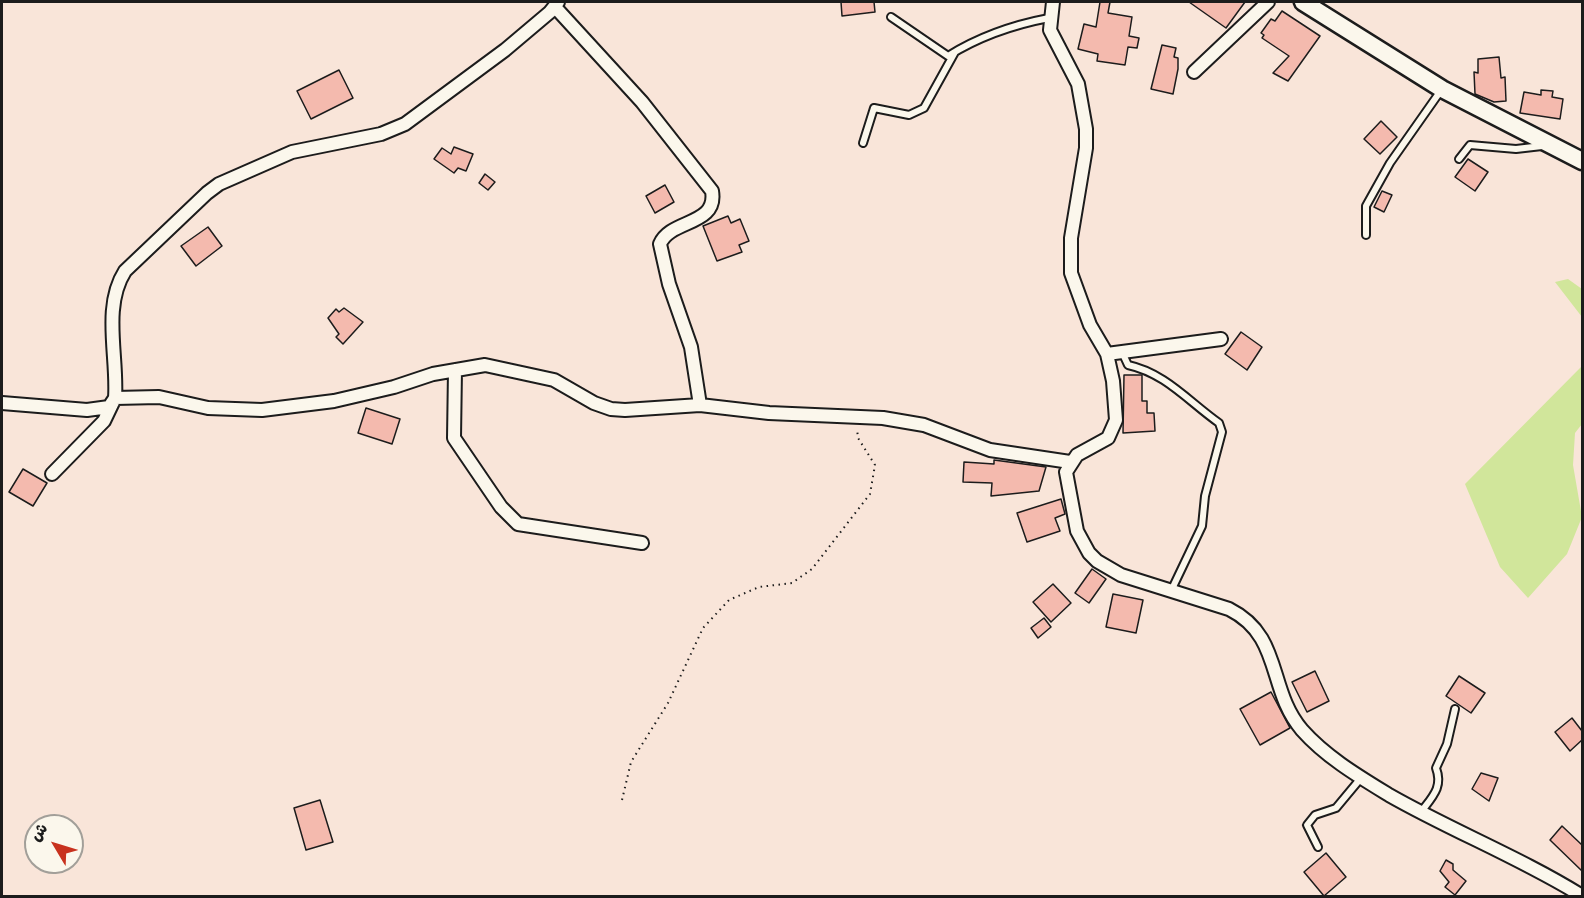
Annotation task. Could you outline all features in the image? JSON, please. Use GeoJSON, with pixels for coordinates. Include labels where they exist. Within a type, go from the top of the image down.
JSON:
{"type":"FeatureCollection","features":[{"type":"Feature","properties":{"kind":"main road"},"geometry":{"type":"LineString","coordinates":[[1303,2],[1442,88],[1582,161]]}},
{"type":"Feature","properties":{"kind":"street"},"geometry":{"type":"LineString","coordinates":[[1053,2],[1049,18],[1055,44],[1078,84],[1086,129],[1086,148],[1071,238],[1071,273],[1090,325],[1107,354],[1113,381],[1116,420],[1113,430],[1104,441],[1084,450],[1070,462],[1066,472],[1067,489],[1077,531],[1089,553],[1107,569],[1229,609],[1254,625],[1269,650],[1280,692],[1294,720],[1331,757],[1361,778],[1420,812],[1556,880],[1582,897]]}},
{"type":"Feature","properties":{"kind":"street"},"geometry":{"type":"LineString","coordinates":[[1194,72],[1268,2]]}},
{"type":"Feature","properties":{"kind":"street"},"geometry":{"type":"LineString","coordinates":[[52,474],[104,421],[116,398],[113,306],[118,281],[125,271],[207,193],[219,184],[292,152],[396,129],[471,76],[556,4],[642,102],[712,191],[712,201],[705,214],[665,235],[660,244],[666,275],[691,347],[700,405]]}},
{"type":"Feature","properties":{"kind":"street"},"geometry":{"type":"LineString","coordinates":[[1107,354],[1221,339]]}},
{"type":"Feature","properties":{"kind":"street"},"geometry":{"type":"LineString","coordinates":[[116,398],[159,397],[208,408],[262,410],[334,401],[455,369],[485,365],[532,373],[555,380],[594,403],[611,409],[700,405],[748,412],[855,417],[913,423],[990,450],[1070,462]]}},
{"type":"Feature","properties":{"kind":"street"},"geometry":{"type":"LineString","coordinates":[[455,369],[454,438],[501,507],[518,524],[642,543]]}},
{"type":"Feature","properties":{"kind":"street"},"geometry":{"type":"LineString","coordinates":[[2,403],[100,410],[109,407],[116,398]]}},
{"type":"Feature","properties":{"kind":"lane"},"geometry":{"type":"LineString","coordinates":[[891,17],[948,56],[975,40],[1016,24],[1049,18]]}},
{"type":"Feature","properties":{"kind":"lane"},"geometry":{"type":"LineString","coordinates":[[863,143],[874,108],[909,115],[924,108],[955,51]]}},
{"type":"Feature","properties":{"kind":"lane"},"geometry":{"type":"LineString","coordinates":[[1366,235],[1366,206],[1390,164],[1442,88]]}},
{"type":"Feature","properties":{"kind":"lane"},"geometry":{"type":"LineString","coordinates":[[1459,159],[1470,145],[1516,149],[1552,145]]}},
{"type":"Feature","properties":{"kind":"lane"},"geometry":{"type":"LineString","coordinates":[[1122,352],[1128,365],[1147,369],[1165,379],[1219,423],[1222,432],[1205,496],[1202,526],[1171,591]]}},
{"type":"Feature","properties":{"kind":"lane"},"geometry":{"type":"LineString","coordinates":[[1420,812],[1437,791],[1440,780],[1436,768],[1447,744],[1455,709]]}},
{"type":"Feature","properties":{"kind":"lane"},"geometry":{"type":"LineString","coordinates":[[1318,847],[1307,825],[1315,815],[1336,808],[1361,778]]}},
{"type":"Feature","properties":{"kind":"path"},"geometry":{"type":"LineString","coordinates":[[622,800],[632,762],[668,703],[703,628],[729,600],[759,586],[792,583],[812,569],[870,494],[875,465],[858,438],[855,417]]}},
{"type":"Feature","properties":{"kind":"green space"},"geometry":{"type":"Polygon","coordinates":[[[1568,279],[1582,289],[1582,317],[1555,282],[1568,279]]]}},
{"type":"Feature","properties":{"kind":"green space"},"geometry":{"type":"Polygon","coordinates":[[[1582,366],[1582,424],[1575,433],[1573,465],[1582,517],[1567,554],[1528,598],[1500,567],[1465,484],[1582,366]]]}},
{"type":"Feature","properties":{"kind":"building"},"geometry":{"type":"Polygon","coordinates":[[[841,2],[874,2],[875,12],[842,16],[841,2]]]}},
{"type":"Feature","properties":{"kind":"building"},"geometry":{"type":"Polygon","coordinates":[[[1100,2],[1110,2],[1108,13],[1132,17],[1129,36],[1139,38],[1137,48],[1128,47],[1125,65],[1097,61],[1098,54],[1078,49],[1084,24],[1096,27],[1100,2]]]}},
{"type":"Feature","properties":{"kind":"building"},"geometry":{"type":"Polygon","coordinates":[[[1189,2],[1245,2],[1226,28],[1189,2]]]}},
{"type":"Feature","properties":{"kind":"building"},"geometry":{"type":"Polygon","coordinates":[[[1282,11],[1320,36],[1288,81],[1273,73],[1289,56],[1262,38],[1264,35],[1261,33],[1271,19],[1275,21],[1282,11]]]}},
{"type":"Feature","properties":{"kind":"building"},"geometry":{"type":"Polygon","coordinates":[[[1162,45],[1176,48],[1174,57],[1178,58],[1178,69],[1173,94],[1151,89],[1162,45]]]}},
{"type":"Feature","properties":{"kind":"building"},"geometry":{"type":"Polygon","coordinates":[[[1499,57],[1501,78],[1505,77],[1506,101],[1494,102],[1475,94],[1474,72],[1478,73],[1478,59],[1499,57]]]}},
{"type":"Feature","properties":{"kind":"building"},"geometry":{"type":"Polygon","coordinates":[[[339,70],[353,98],[311,119],[297,91],[339,70]]]}},
{"type":"Feature","properties":{"kind":"building"},"geometry":{"type":"Polygon","coordinates":[[[1541,90],[1553,91],[1552,97],[1563,99],[1560,119],[1520,113],[1524,92],[1541,95],[1541,90]]]}},
{"type":"Feature","properties":{"kind":"building"},"geometry":{"type":"Polygon","coordinates":[[[1381,121],[1397,137],[1380,154],[1364,139],[1381,121]]]}},
{"type":"Feature","properties":{"kind":"building"},"geometry":{"type":"Polygon","coordinates":[[[454,147],[473,154],[466,171],[458,168],[454,173],[434,159],[442,148],[451,154],[454,147]]]}},
{"type":"Feature","properties":{"kind":"building"},"geometry":{"type":"Polygon","coordinates":[[[1468,159],[1488,172],[1475,191],[1455,177],[1468,159]]]}},
{"type":"Feature","properties":{"kind":"building"},"geometry":{"type":"Polygon","coordinates":[[[485,174],[495,182],[488,190],[479,183],[485,174]]]}},
{"type":"Feature","properties":{"kind":"building"},"geometry":{"type":"Polygon","coordinates":[[[665,185],[674,202],[655,213],[646,196],[665,185]]]}},
{"type":"Feature","properties":{"kind":"building"},"geometry":{"type":"Polygon","coordinates":[[[1382,191],[1392,195],[1384,212],[1374,207],[1382,191]]]}},
{"type":"Feature","properties":{"kind":"building"},"geometry":{"type":"Polygon","coordinates":[[[728,216],[731,223],[740,219],[749,241],[739,245],[742,252],[717,261],[703,226],[728,216]]]}},
{"type":"Feature","properties":{"kind":"building"},"geometry":{"type":"Polygon","coordinates":[[[208,227],[222,246],[196,266],[181,246],[208,227]]]}},
{"type":"Feature","properties":{"kind":"building"},"geometry":{"type":"Polygon","coordinates":[[[344,308],[363,322],[343,344],[336,337],[339,334],[328,318],[336,309],[339,312],[344,308]]]}},
{"type":"Feature","properties":{"kind":"building"},"geometry":{"type":"Polygon","coordinates":[[[1241,332],[1262,347],[1247,370],[1225,354],[1241,332]]]}},
{"type":"Feature","properties":{"kind":"building"},"geometry":{"type":"Polygon","coordinates":[[[1124,375],[1142,375],[1142,401],[1147,401],[1147,413],[1154,413],[1155,431],[1123,433],[1124,375]]]}},
{"type":"Feature","properties":{"kind":"building"},"geometry":{"type":"Polygon","coordinates":[[[366,408],[400,419],[392,444],[358,433],[366,408]]]}},
{"type":"Feature","properties":{"kind":"building"},"geometry":{"type":"Polygon","coordinates":[[[994,460],[1046,467],[1039,491],[991,496],[992,483],[963,482],[964,462],[994,464],[994,460]]]}},
{"type":"Feature","properties":{"kind":"building"},"geometry":{"type":"Polygon","coordinates":[[[23,469],[47,483],[33,506],[9,492],[23,469]]]}},
{"type":"Feature","properties":{"kind":"building"},"geometry":{"type":"Polygon","coordinates":[[[1061,499],[1065,514],[1055,518],[1060,531],[1027,542],[1017,513],[1061,499]]]}},
{"type":"Feature","properties":{"kind":"building"},"geometry":{"type":"Polygon","coordinates":[[[1092,569],[1106,579],[1089,603],[1075,593],[1092,569]]]}},
{"type":"Feature","properties":{"kind":"building"},"geometry":{"type":"Polygon","coordinates":[[[1053,584],[1071,603],[1051,622],[1033,602],[1053,584]]]}},
{"type":"Feature","properties":{"kind":"building"},"geometry":{"type":"Polygon","coordinates":[[[1113,594],[1143,600],[1136,633],[1106,627],[1113,594]]]}},
{"type":"Feature","properties":{"kind":"building"},"geometry":{"type":"Polygon","coordinates":[[[1044,618],[1051,627],[1038,638],[1031,628],[1044,618]]]}},
{"type":"Feature","properties":{"kind":"building"},"geometry":{"type":"Polygon","coordinates":[[[1315,671],[1329,701],[1307,712],[1292,682],[1315,671]]]}},
{"type":"Feature","properties":{"kind":"building"},"geometry":{"type":"Polygon","coordinates":[[[1459,676],[1485,693],[1471,713],[1446,696],[1459,676]]]}},
{"type":"Feature","properties":{"kind":"building"},"geometry":{"type":"Polygon","coordinates":[[[1271,692],[1290,728],[1260,745],[1240,709],[1271,692]]]}},
{"type":"Feature","properties":{"kind":"building"},"geometry":{"type":"Polygon","coordinates":[[[1572,718],[1582,731],[1582,740],[1570,751],[1555,732],[1572,718]]]}},
{"type":"Feature","properties":{"kind":"building"},"geometry":{"type":"Polygon","coordinates":[[[1481,773],[1498,778],[1489,801],[1472,789],[1481,773]]]}},
{"type":"Feature","properties":{"kind":"building"},"geometry":{"type":"Polygon","coordinates":[[[320,800],[333,842],[306,850],[294,808],[320,800]]]}},
{"type":"Feature","properties":{"kind":"building"},"geometry":{"type":"Polygon","coordinates":[[[1562,826],[1582,845],[1582,871],[1550,840],[1562,826]]]}},
{"type":"Feature","properties":{"kind":"building"},"geometry":{"type":"Polygon","coordinates":[[[1326,853],[1346,877],[1324,896],[1304,872],[1326,853]]]}},
{"type":"Feature","properties":{"kind":"building"},"geometry":{"type":"Polygon","coordinates":[[[1446,860],[1453,864],[1453,870],[1466,881],[1455,895],[1445,887],[1449,882],[1440,871],[1446,860]]]}}]}
